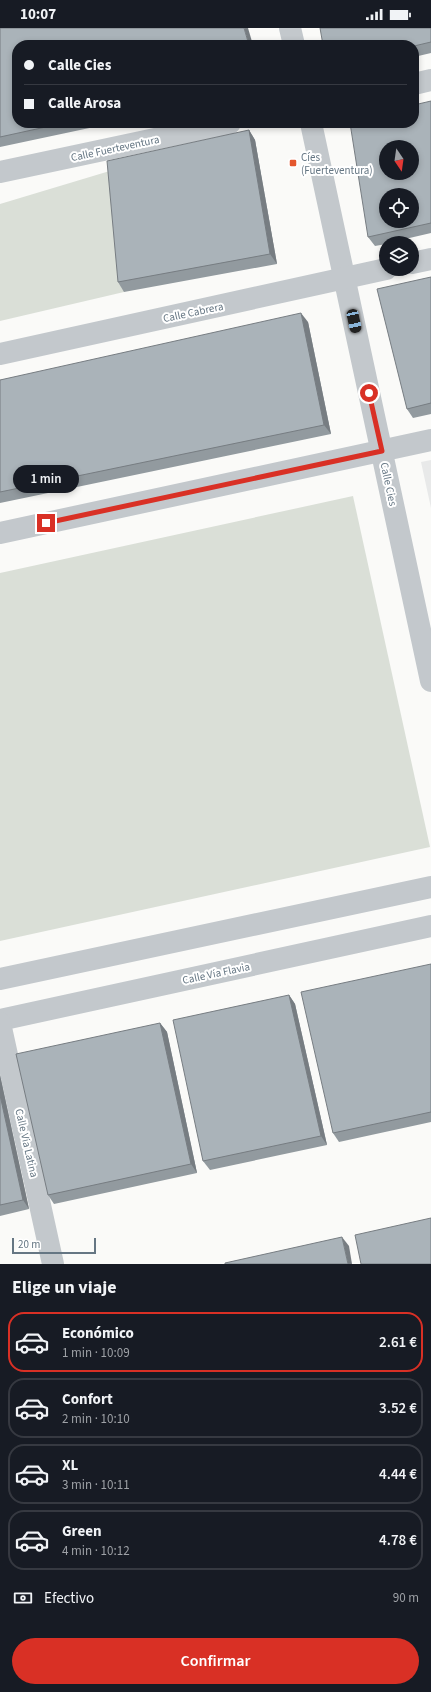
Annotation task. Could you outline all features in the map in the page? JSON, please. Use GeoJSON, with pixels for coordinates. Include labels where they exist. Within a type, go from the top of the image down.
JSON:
{"type":"FeatureCollection","features":[{"type":"Feature","properties":{"kind":"street"},"geometry":{"type":"LineString","coordinates":[[290,28],[293,40]]}},
{"type":"Feature","properties":{"kind":"street"},"geometry":{"type":"LineString","coordinates":[[419,83],[431,80]]}},
{"type":"Feature","properties":{"kind":"street","name":"Calle Fuerteventura"},"geometry":{"type":"LineString","coordinates":[[0,172],[207,128]]}},
{"type":"Feature","properties":{"kind":"street","name":"Calle Cies"},"geometry":{"type":"LineString","coordinates":[[312,128],[431,681]]}},
{"type":"Feature","properties":{"kind":"street"},"geometry":{"type":"LineString","coordinates":[[419,262],[431,259]]}},
{"type":"Feature","properties":{"kind":"street","name":"Calle Cabrera"},"geometry":{"type":"LineString","coordinates":[[0,354],[379,270]]}},
{"type":"Feature","properties":{"kind":"street"},"geometry":{"type":"LineString","coordinates":[[0,533],[431,440]]}},
{"type":"Feature","properties":{"kind":"street"},"geometry":{"type":"LineString","coordinates":[[0,979],[431,888]]}},
{"type":"Feature","properties":{"kind":"street","name":"Calle Vía Flavia"},"geometry":{"type":"LineString","coordinates":[[0,1020],[431,926]]}},
{"type":"Feature","properties":{"kind":"street","name":"Calle Via Latina"},"geometry":{"type":"LineString","coordinates":[[0,1023],[54,1264]]}},
{"type":"Feature","properties":{"kind":"shaded area"},"geometry":{"type":"Polygon","coordinates":[[[113,170],[124,292],[0,321],[0,204],[113,170]]]}},
{"type":"Feature","properties":{"kind":"shaded area"},"geometry":{"type":"Polygon","coordinates":[[[431,460],[431,508],[421,462],[431,460]]]}},
{"type":"Feature","properties":{"kind":"shaded area"},"geometry":{"type":"Polygon","coordinates":[[[353,496],[430,847],[0,941],[0,573],[353,496]]]}},
{"type":"Feature","properties":{"kind":"building"},"geometry":{"type":"Polygon","coordinates":[[[0,28],[244,28],[248,40],[12,40],[12,128],[41,128],[0,137],[0,28]]]}},
{"type":"Feature","properties":{"kind":"building"},"geometry":{"type":"Polygon","coordinates":[[[320,28],[431,28],[431,42],[419,45],[419,40],[322,40],[320,28]]]}},
{"type":"Feature","properties":{"kind":"building"},"geometry":{"type":"Polygon","coordinates":[[[431,101],[431,223],[419,226],[419,188],[379,188],[379,228],[408,228],[368,237],[351,128],[419,128],[419,104],[431,101]]]}},
{"type":"Feature","properties":{"kind":"building"},"geometry":{"type":"Polygon","coordinates":[[[249,130],[270,254],[118,282],[107,161],[249,130]]]}},
{"type":"Feature","properties":{"kind":"building"},"geometry":{"type":"Polygon","coordinates":[[[431,277],[431,403],[407,409],[377,289],[431,277]]]}},
{"type":"Feature","properties":{"kind":"building"},"geometry":{"type":"Polygon","coordinates":[[[301,313],[324,425],[0,492],[0,380],[301,313]]]}},
{"type":"Feature","properties":{"kind":"building"},"geometry":{"type":"Polygon","coordinates":[[[431,964],[431,1112],[333,1133],[301,992],[431,964]]]}},
{"type":"Feature","properties":{"kind":"building"},"geometry":{"type":"Polygon","coordinates":[[[289,995],[321,1136],[203,1161],[173,1020],[289,995]]]}},
{"type":"Feature","properties":{"kind":"building"},"geometry":{"type":"Polygon","coordinates":[[[160,1023],[191,1164],[48,1195],[16,1054],[160,1023]]]}},
{"type":"Feature","properties":{"kind":"building"},"geometry":{"type":"Polygon","coordinates":[[[0,1095],[23,1200],[0,1205],[0,1095]]]}},
{"type":"Feature","properties":{"kind":"building"},"geometry":{"type":"Polygon","coordinates":[[[431,1218],[431,1264],[361,1264],[355,1235],[431,1218]]]}},
{"type":"Feature","properties":{"kind":"building"},"geometry":{"type":"Polygon","coordinates":[[[342,1237],[348,1264],[225,1264],[225,1263],[342,1237]]]}},
{"type":"Feature","properties":{"kind":"place","name":"Cíes (Fuerteventura)"},"geometry":{"type":"Point","coordinates":[293,163]}},
{"type":"Feature","properties":{"kind":"route"},"geometry":{"type":"LineString","coordinates":[[46,523],[382,451],[369,393]]}}]}
